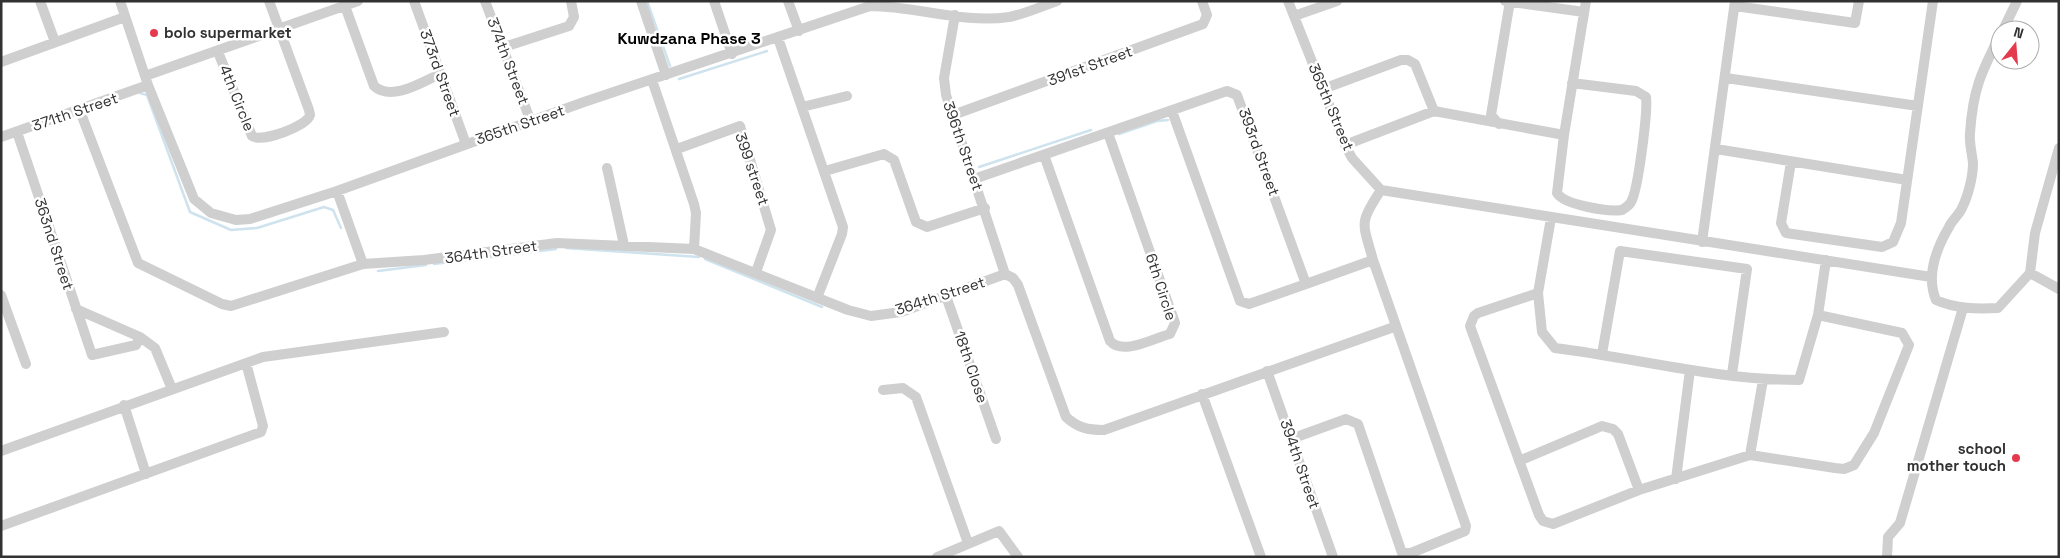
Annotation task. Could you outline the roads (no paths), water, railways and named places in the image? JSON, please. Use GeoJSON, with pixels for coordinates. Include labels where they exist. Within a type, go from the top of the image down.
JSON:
{"type":"FeatureCollection","features":[{"type":"Feature","properties":{"kind":"street"},"geometry":{"type":"LineString","coordinates":[[40,1],[55,42]]}},
{"type":"Feature","properties":{"kind":"street","name":"365th Street"},"geometry":{"type":"LineString","coordinates":[[120,1],[147,81],[194,199],[211,213],[236,220],[250,219],[337,192],[466,144],[870,6],[895,6],[991,18],[1010,17],[1057,1]]}},
{"type":"Feature","properties":{"kind":"street"},"geometry":{"type":"LineString","coordinates":[[269,1],[279,29]]}},
{"type":"Feature","properties":{"kind":"street","name":"371th Street"},"geometry":{"type":"LineString","coordinates":[[1,137],[80,111],[218,52],[358,1]]}},
{"type":"Feature","properties":{"kind":"street","name":"373rd Street"},"geometry":{"type":"LineString","coordinates":[[414,1],[466,144]]}},
{"type":"Feature","properties":{"kind":"street","name":"374th Street"},"geometry":{"type":"LineString","coordinates":[[485,1],[531,122]]}},
{"type":"Feature","properties":{"kind":"street"},"geometry":{"type":"LineString","coordinates":[[504,47],[569,26],[574,17],[571,1]]}},
{"type":"Feature","properties":{"kind":"street"},"geometry":{"type":"LineString","coordinates":[[641,1],[666,75]]}},
{"type":"Feature","properties":{"kind":"street"},"geometry":{"type":"LineString","coordinates":[[714,1],[732,54]]}},
{"type":"Feature","properties":{"kind":"street"},"geometry":{"type":"LineString","coordinates":[[788,1],[800,31]]}},
{"type":"Feature","properties":{"kind":"street","name":"391st Street"},"geometry":{"type":"LineString","coordinates":[[953,116],[1203,24],[1207,14],[1202,1]]}},
{"type":"Feature","properties":{"kind":"street","name":"365th Street"},"geometry":{"type":"LineString","coordinates":[[1288,1],[1345,145],[1361,169],[1381,190]]}},
{"type":"Feature","properties":{"kind":"street"},"geometry":{"type":"LineString","coordinates":[[1294,16],[1336,1]]}},
{"type":"Feature","properties":{"kind":"street"},"geometry":{"type":"LineString","coordinates":[[1572,84],[1636,91],[1646,97],[1648,107],[1645,130],[1632,201],[1628,206],[1618,210],[1570,203],[1557,193],[1564,135],[1572,84],[1586,1]]}},
{"type":"Feature","properties":{"kind":"street"},"geometry":{"type":"LineString","coordinates":[[1702,242],[1735,4],[1855,23],[1859,1]]}},
{"type":"Feature","properties":{"kind":"street"},"geometry":{"type":"LineString","coordinates":[[1791,162],[1781,223],[1786,233],[1888,246],[1893,242],[1902,223],[1932,1]]}},
{"type":"Feature","properties":{"kind":"street"},"geometry":{"type":"LineString","coordinates":[[2008,20],[2017,1]]}},
{"type":"Feature","properties":{"kind":"street"},"geometry":{"type":"LineString","coordinates":[[1499,124],[1491,115],[1508,2],[1584,12]]}},
{"type":"Feature","properties":{"kind":"street"},"geometry":{"type":"LineString","coordinates":[[345,6],[374,86],[380,91],[393,93],[440,74]]}},
{"type":"Feature","properties":{"kind":"street","name":"396th Street"},"geometry":{"type":"LineString","coordinates":[[955,15],[944,78],[946,96],[1006,274],[1013,278],[1018,285],[1066,417],[1079,428],[1104,430],[1266,370],[1394,326]]}},
{"type":"Feature","properties":{"kind":"street"},"geometry":{"type":"LineString","coordinates":[[1,62],[125,17]]}},
{"type":"Feature","properties":{"kind":"street","name":"4th Circle"},"geometry":{"type":"LineString","coordinates":[[218,52],[248,129],[252,136],[263,139],[306,122],[310,115],[279,29]]}},
{"type":"Feature","properties":{"kind":"street"},"geometry":{"type":"LineString","coordinates":[[778,38],[825,171],[843,231],[817,298]]}},
{"type":"Feature","properties":{"kind":"street"},"geometry":{"type":"LineString","coordinates":[[1990,52],[1976,86],[1969,135],[1973,165],[1969,188],[1962,210],[1949,227],[1934,260],[1931,278],[1936,300],[1949,306],[1963,308],[1998,308],[2030,273],[2036,233],[2059,148]]}},
{"type":"Feature","properties":{"kind":"street"},"geometry":{"type":"LineString","coordinates":[[1323,88],[1401,60],[1408,60],[1415,64],[1434,111]]}},
{"type":"Feature","properties":{"kind":"street"},"geometry":{"type":"LineString","coordinates":[[1726,78],[1918,106]]}},
{"type":"Feature","properties":{"kind":"street"},"geometry":{"type":"LineString","coordinates":[[652,80],[677,149],[696,213],[694,249]]}},
{"type":"Feature","properties":{"kind":"street","name":"393rd Street"},"geometry":{"type":"LineString","coordinates":[[974,179],[1227,91],[1239,97],[1306,284]]}},
{"type":"Feature","properties":{"kind":"street"},"geometry":{"type":"LineString","coordinates":[[802,107],[847,96]]}},
{"type":"Feature","properties":{"kind":"street","name":"364th Street"},"geometry":{"type":"LineString","coordinates":[[80,111],[134,258],[143,268],[231,306],[363,264],[424,260],[550,244],[624,245],[694,249],[756,272],[817,298],[872,316],[901,312],[1006,274]]}},
{"type":"Feature","properties":{"kind":"street"},"geometry":{"type":"LineString","coordinates":[[1172,111],[1240,301],[1249,304],[1373,260]]}},
{"type":"Feature","properties":{"kind":"street"},"geometry":{"type":"LineString","coordinates":[[1345,145],[1434,111],[1564,135]]}},
{"type":"Feature","properties":{"kind":"street","name":"399 street"},"geometry":{"type":"LineString","coordinates":[[677,149],[740,126],[771,230],[756,272]]}},
{"type":"Feature","properties":{"kind":"street","name":"363nd Street"},"geometry":{"type":"LineString","coordinates":[[17,132],[92,355],[136,345],[140,337]]}},
{"type":"Feature","properties":{"kind":"street","name":"6th Circle"},"geometry":{"type":"LineString","coordinates":[[1044,155],[1110,341],[1116,346],[1124,348],[1170,334],[1175,322],[1108,133]]}},
{"type":"Feature","properties":{"kind":"street"},"geometry":{"type":"LineString","coordinates":[[1716,149],[1907,180]]}},
{"type":"Feature","properties":{"kind":"street"},"geometry":{"type":"LineString","coordinates":[[825,171],[884,154],[890,156],[894,160],[916,222],[927,227],[984,208]]}},
{"type":"Feature","properties":{"kind":"street"},"geometry":{"type":"LineString","coordinates":[[607,168],[624,245]]}},
{"type":"Feature","properties":{"kind":"street"},"geometry":{"type":"LineString","coordinates":[[1291,439],[1346,418],[1358,424],[1402,553],[1411,553],[1465,531],[1466,526],[1394,326],[1373,260],[1364,219],[1366,211],[1381,190],[1931,278]]}},
{"type":"Feature","properties":{"kind":"street"},"geometry":{"type":"LineString","coordinates":[[337,192],[363,264]]}},
{"type":"Feature","properties":{"kind":"street"},"geometry":{"type":"LineString","coordinates":[[1551,218],[1538,293],[1542,332],[1555,348],[1602,354],[1690,370],[1732,374],[1763,380],[1799,380],[1818,315],[1826,260]]}},
{"type":"Feature","properties":{"kind":"street"},"geometry":{"type":"LineString","coordinates":[[1602,354],[1620,251],[1747,269],[1732,374]]}},
{"type":"Feature","properties":{"kind":"street"},"geometry":{"type":"LineString","coordinates":[[2030,273],[2059,289]]}},
{"type":"Feature","properties":{"kind":"street"},"geometry":{"type":"LineString","coordinates":[[1538,293],[1478,313],[1474,316],[1470,326],[1539,515],[1548,523],[1553,524],[1639,490],[1676,480],[1750,455],[1835,468],[1854,466],[1874,433],[1909,345],[1902,332],[1818,315]]}},
{"type":"Feature","properties":{"kind":"street"},"geometry":{"type":"LineString","coordinates":[[1,296],[26,364]]}},
{"type":"Feature","properties":{"kind":"street","name":"18th Close"},"geometry":{"type":"LineString","coordinates":[[946,296],[996,439]]}},
{"type":"Feature","properties":{"kind":"street"},"geometry":{"type":"LineString","coordinates":[[1887,557],[1888,537],[1900,523],[1963,308]]}},
{"type":"Feature","properties":{"kind":"street"},"geometry":{"type":"LineString","coordinates":[[76,309],[140,337],[155,348],[172,389]]}},
{"type":"Feature","properties":{"kind":"street"},"geometry":{"type":"LineString","coordinates":[[1,451],[124,405],[263,357],[444,332]]}},
{"type":"Feature","properties":{"kind":"street"},"geometry":{"type":"LineString","coordinates":[[1,526],[261,432],[263,426],[246,363]]}},
{"type":"Feature","properties":{"kind":"street","name":"394th Street"},"geometry":{"type":"LineString","coordinates":[[1266,370],[1332,557]]}},
{"type":"Feature","properties":{"kind":"street"},"geometry":{"type":"LineString","coordinates":[[1676,480],[1690,370]]}},
{"type":"Feature","properties":{"kind":"street"},"geometry":{"type":"LineString","coordinates":[[1750,455],[1763,380]]}},
{"type":"Feature","properties":{"kind":"street"},"geometry":{"type":"LineString","coordinates":[[883,390],[903,388],[916,398],[968,543]]}},
{"type":"Feature","properties":{"kind":"street"},"geometry":{"type":"LineString","coordinates":[[1202,394],[1261,557]]}},
{"type":"Feature","properties":{"kind":"street"},"geometry":{"type":"LineString","coordinates":[[124,405],[146,474]]}},
{"type":"Feature","properties":{"kind":"street"},"geometry":{"type":"LineString","coordinates":[[1519,461],[1602,426],[1608,426],[1618,434],[1639,490]]}},
{"type":"Feature","properties":{"kind":"street"},"geometry":{"type":"LineString","coordinates":[[937,557],[999,531],[1018,557]]}},
{"type":"Feature","properties":{"kind":"waterway"},"geometry":{"type":"LineString","coordinates":[[647,1],[670,66]]}},
{"type":"Feature","properties":{"kind":"waterway"},"geometry":{"type":"LineString","coordinates":[[679,79],[767,51]]}},
{"type":"Feature","properties":{"kind":"waterway"},"geometry":{"type":"LineString","coordinates":[[140,93],[147,95],[190,212],[231,230],[257,228],[324,207],[333,210],[341,228]]}},
{"type":"Feature","properties":{"kind":"waterway"},"geometry":{"type":"LineString","coordinates":[[1119,134],[1157,121],[1168,120]]}},
{"type":"Feature","properties":{"kind":"waterway"},"geometry":{"type":"LineString","coordinates":[[979,167],[1091,130]]}},
{"type":"Feature","properties":{"kind":"waterway"},"geometry":{"type":"LineString","coordinates":[[566,248],[699,257]]}},
{"type":"Feature","properties":{"kind":"waterway"},"geometry":{"type":"LineString","coordinates":[[434,264],[556,249]]}},
{"type":"Feature","properties":{"kind":"waterway"},"geometry":{"type":"LineString","coordinates":[[705,259],[822,307]]}},
{"type":"Feature","properties":{"kind":"waterway"},"geometry":{"type":"LineString","coordinates":[[378,271],[426,265]]}},
{"type":"Feature","properties":{"kind":"place","name":"bolo supermarket"},"geometry":{"type":"Point","coordinates":[154,33]}},
{"type":"Feature","properties":{"kind":"place","name":"school mother touch"},"geometry":{"type":"Point","coordinates":[2016,458]}},
{"type":"Feature","properties":{"kind":"district","name":"Kuwdzana Phase 3"},"geometry":{"type":"Point","coordinates":[689,38]}}]}
